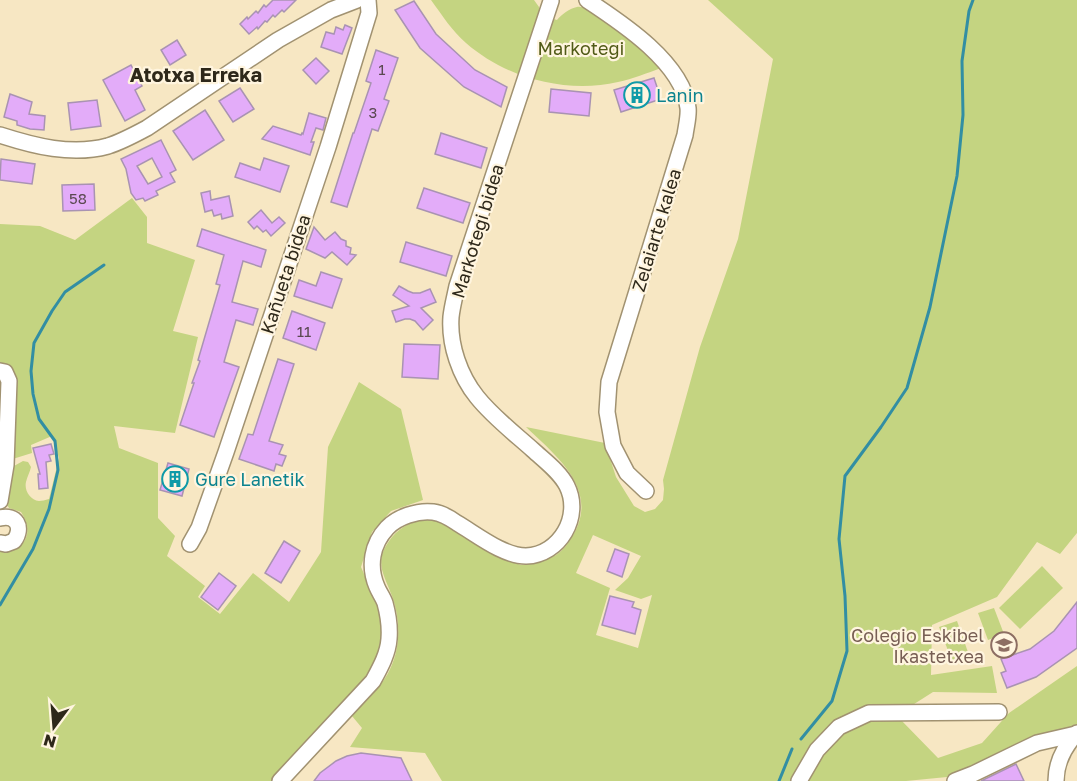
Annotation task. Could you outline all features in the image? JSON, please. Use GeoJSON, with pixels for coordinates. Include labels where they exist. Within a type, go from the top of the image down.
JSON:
{"type":"FeatureCollection","features":[{"type":"Feature","properties":{"kind":"street"},"geometry":{"type":"LineString","coordinates":[[0,135],[54,149],[83,150],[107,146],[129,138],[278,40],[331,10],[357,0]]}},
{"type":"Feature","properties":{"kind":"street","name":"Kañueta bidea"},"geometry":{"type":"LineString","coordinates":[[190,544],[199,528],[226,452],[328,147],[369,13],[368,0]]}},
{"type":"Feature","properties":{"kind":"street"},"geometry":{"type":"LineString","coordinates":[[550,0],[556,2],[565,0]]}},
{"type":"Feature","properties":{"kind":"street","name":"Markotegi bidea"},"geometry":{"type":"LineString","coordinates":[[280,781],[373,681],[383,661],[389,641],[389,623],[385,602],[376,586],[372,572],[372,555],[378,540],[388,526],[401,517],[418,512],[433,512],[447,516],[511,554],[527,556],[554,546],[566,532],[572,517],[572,502],[567,486],[559,473],[476,397],[459,369],[452,342],[451,317],[458,286],[550,0]]}},
{"type":"Feature","properties":{"kind":"street","name":"Zelaiarte kalea"},"geometry":{"type":"LineString","coordinates":[[587,0],[614,18],[659,55],[681,84],[688,109],[685,135],[609,382],[607,412],[613,446],[627,473],[646,491]]}},
{"type":"Feature","properties":{"kind":"street"},"geometry":{"type":"LineString","coordinates":[[0,371],[4,372],[9,381],[6,465],[0,501]]}},
{"type":"Feature","properties":{"kind":"street"},"geometry":{"type":"LineString","coordinates":[[0,516],[15,520],[19,531],[14,541],[6,544],[0,543]]}},
{"type":"Feature","properties":{"kind":"street"},"geometry":{"type":"LineString","coordinates":[[799,781],[818,750],[839,727],[869,713],[999,712]]}},
{"type":"Feature","properties":{"kind":"street"},"geometry":{"type":"LineString","coordinates":[[955,781],[1037,743],[1077,734]]}},
{"type":"Feature","properties":{"kind":"street"},"geometry":{"type":"LineString","coordinates":[[1056,777],[1061,755],[1067,743],[1077,734]]}},
{"type":"Feature","properties":{"kind":"street"},"geometry":{"type":"LineString","coordinates":[[1025,748],[1044,752],[1052,758],[1056,777]]}},
{"type":"Feature","properties":{"kind":"green space","name":"Markotegi"},"geometry":{"type":"Polygon","coordinates":[[[431,0],[534,0],[539,7],[540,15],[557,20],[571,9],[586,8],[621,31],[661,68],[618,82],[598,85],[578,86],[538,80],[499,66],[482,55],[456,33],[431,0]]]}},
{"type":"Feature","properties":{"kind":"green space"},"geometry":{"type":"Polygon","coordinates":[[[708,0],[1077,0],[1077,533],[1060,554],[1037,542],[997,597],[932,625],[931,675],[992,666],[997,693],[933,692],[911,706],[868,708],[793,781],[442,781],[425,753],[350,747],[362,728],[352,716],[384,681],[396,650],[397,613],[383,573],[381,560],[386,545],[396,532],[418,521],[437,521],[492,554],[521,565],[545,560],[558,554],[568,543],[578,525],[581,509],[579,493],[573,479],[564,465],[526,427],[605,443],[616,477],[634,506],[645,512],[655,509],[663,500],[663,480],[700,347],[738,239],[773,59],[708,0]],[[593,535],[576,573],[610,588],[596,635],[638,648],[652,595],[641,599],[615,590],[628,578],[641,556],[593,535]]]}},
{"type":"Feature","properties":{"kind":"green space"},"geometry":{"type":"Polygon","coordinates":[[[132,198],[147,217],[147,243],[195,260],[173,331],[198,337],[175,433],[114,426],[119,448],[158,463],[158,518],[175,536],[167,556],[205,586],[198,597],[220,614],[253,573],[289,602],[321,552],[328,447],[359,382],[401,409],[423,500],[391,511],[372,532],[361,567],[381,613],[383,636],[377,663],[364,683],[273,781],[0,781],[0,551],[20,546],[27,532],[26,522],[21,512],[9,508],[5,501],[14,466],[23,461],[28,462],[31,467],[26,480],[28,494],[39,501],[49,499],[59,458],[52,436],[31,445],[32,453],[3,462],[0,483],[0,224],[40,226],[75,240],[132,198]]]}},
{"type":"Feature","properties":{"kind":"green space"},"geometry":{"type":"Polygon","coordinates":[[[1042,566],[1063,588],[1020,629],[999,608],[1042,566]]]}},
{"type":"Feature","properties":{"kind":"green space"},"geometry":{"type":"Polygon","coordinates":[[[994,608],[1004,634],[988,640],[978,613],[994,608]]]}},
{"type":"Feature","properties":{"kind":"green space"},"geometry":{"type":"Polygon","coordinates":[[[957,621],[969,655],[952,661],[939,627],[957,621]]]}},
{"type":"Feature","properties":{"kind":"green space"},"geometry":{"type":"Polygon","coordinates":[[[1077,666],[1077,725],[1067,730],[1033,737],[947,777],[906,781],[803,781],[840,731],[869,718],[901,720],[938,758],[982,743],[1009,713],[1077,666]]]}},
{"type":"Feature","properties":{"kind":"building"},"geometry":{"type":"Polygon","coordinates":[[[273,0],[296,0],[284,12],[282,10],[275,17],[273,15],[249,34],[240,24],[273,0]]]}},
{"type":"Feature","properties":{"kind":"building"},"geometry":{"type":"Polygon","coordinates":[[[414,1],[436,34],[475,70],[507,87],[501,107],[464,87],[420,48],[395,10],[414,1]]]}},
{"type":"Feature","properties":{"kind":"building"},"geometry":{"type":"Polygon","coordinates":[[[345,25],[352,28],[342,54],[321,47],[326,32],[334,34],[336,27],[343,30],[345,25]]]}},
{"type":"Feature","properties":{"kind":"building"},"geometry":{"type":"Polygon","coordinates":[[[177,40],[186,55],[170,65],[161,50],[177,40]]]}},
{"type":"Feature","properties":{"kind":"building"},"geometry":{"type":"Polygon","coordinates":[[[376,50],[398,58],[384,99],[389,101],[378,131],[372,129],[347,207],[331,202],[371,83],[366,81],[376,50]]]}},
{"type":"Feature","properties":{"kind":"building"},"geometry":{"type":"Polygon","coordinates":[[[316,58],[329,71],[316,84],[303,70],[316,58]]]}},
{"type":"Feature","properties":{"kind":"building"},"geometry":{"type":"Polygon","coordinates":[[[131,65],[142,86],[135,90],[145,110],[125,121],[103,80],[131,65]]]}},
{"type":"Feature","properties":{"kind":"building","name":"Lanin"},"geometry":{"type":"Polygon","coordinates":[[[654,78],[661,99],[621,112],[614,90],[654,78]]]}},
{"type":"Feature","properties":{"kind":"building"},"geometry":{"type":"Polygon","coordinates":[[[240,88],[254,109],[233,122],[219,101],[240,88]]]}},
{"type":"Feature","properties":{"kind":"building"},"geometry":{"type":"Polygon","coordinates":[[[551,89],[591,93],[589,116],[549,112],[551,89]]]}},
{"type":"Feature","properties":{"kind":"building"},"geometry":{"type":"Polygon","coordinates":[[[10,94],[32,102],[29,114],[45,116],[44,130],[17,125],[17,121],[4,117],[10,94]]]}},
{"type":"Feature","properties":{"kind":"building"},"geometry":{"type":"Polygon","coordinates":[[[97,100],[101,126],[71,130],[68,103],[97,100]]]}},
{"type":"Feature","properties":{"kind":"building"},"geometry":{"type":"Polygon","coordinates":[[[205,110],[224,140],[193,160],[173,131],[205,110]]]}},
{"type":"Feature","properties":{"kind":"building"},"geometry":{"type":"Polygon","coordinates":[[[309,113],[326,118],[323,130],[316,128],[311,142],[314,142],[310,155],[262,139],[273,126],[303,134],[309,113]]]}},
{"type":"Feature","properties":{"kind":"building"},"geometry":{"type":"Polygon","coordinates":[[[441,133],[487,148],[481,168],[435,154],[441,133]]]}},
{"type":"Feature","properties":{"kind":"building"},"geometry":{"type":"Polygon","coordinates":[[[161,140],[176,170],[170,173],[175,182],[156,191],[158,195],[145,201],[143,198],[136,200],[131,193],[126,169],[121,159],[161,140]],[[152,158],[137,166],[148,184],[162,177],[152,158]]]}},
{"type":"Feature","properties":{"kind":"building"},"geometry":{"type":"Polygon","coordinates":[[[264,158],[289,166],[280,192],[235,177],[240,163],[260,170],[264,158]]]}},
{"type":"Feature","properties":{"kind":"building"},"geometry":{"type":"Polygon","coordinates":[[[1,159],[35,164],[32,184],[0,180],[1,159]]]}},
{"type":"Feature","properties":{"kind":"building"},"geometry":{"type":"Polygon","coordinates":[[[94,184],[95,210],[63,211],[62,185],[94,184]]]}},
{"type":"Feature","properties":{"kind":"building"},"geometry":{"type":"Polygon","coordinates":[[[424,188],[470,203],[463,223],[417,208],[424,188]]]}},
{"type":"Feature","properties":{"kind":"building"},"geometry":{"type":"Polygon","coordinates":[[[210,191],[211,200],[229,196],[233,216],[222,219],[221,214],[214,216],[212,210],[205,212],[201,193],[210,191]]]}},
{"type":"Feature","properties":{"kind":"building"},"geometry":{"type":"Polygon","coordinates":[[[261,210],[272,223],[279,217],[285,223],[271,236],[266,230],[263,232],[257,226],[254,229],[248,222],[261,210]]]}},
{"type":"Feature","properties":{"kind":"building"},"geometry":{"type":"Polygon","coordinates":[[[314,227],[325,240],[335,232],[346,241],[346,246],[351,248],[350,254],[356,255],[347,265],[332,252],[325,258],[306,249],[314,227]]]}},
{"type":"Feature","properties":{"kind":"building"},"geometry":{"type":"Polygon","coordinates":[[[202,229],[266,250],[261,267],[243,261],[232,302],[258,309],[253,325],[236,320],[224,362],[239,367],[214,437],[180,425],[194,383],[192,383],[200,361],[198,360],[220,285],[216,284],[224,255],[197,246],[202,229]]]}},
{"type":"Feature","properties":{"kind":"building"},"geometry":{"type":"Polygon","coordinates":[[[406,242],[452,256],[446,276],[400,262],[406,242]]]}},
{"type":"Feature","properties":{"kind":"building"},"geometry":{"type":"Polygon","coordinates":[[[321,272],[342,279],[332,308],[294,296],[299,280],[316,286],[321,272]]]}},
{"type":"Feature","properties":{"kind":"building"},"geometry":{"type":"Polygon","coordinates":[[[399,286],[413,293],[430,289],[436,302],[421,308],[433,320],[423,330],[410,319],[396,322],[392,311],[409,306],[393,295],[399,286]]]}},
{"type":"Feature","properties":{"kind":"building"},"geometry":{"type":"Polygon","coordinates":[[[292,311],[325,323],[316,350],[283,338],[292,311]]]}},
{"type":"Feature","properties":{"kind":"building"},"geometry":{"type":"Polygon","coordinates":[[[404,344],[440,345],[438,379],[402,377],[404,344]]]}},
{"type":"Feature","properties":{"kind":"building"},"geometry":{"type":"Polygon","coordinates":[[[278,359],[294,364],[269,441],[283,445],[279,454],[286,456],[282,466],[276,464],[274,471],[239,459],[248,434],[253,435],[278,359]]]}},
{"type":"Feature","properties":{"kind":"building"},"geometry":{"type":"Polygon","coordinates":[[[51,444],[54,454],[49,455],[51,461],[46,462],[48,488],[39,489],[38,474],[40,474],[33,448],[51,444]]]}},
{"type":"Feature","properties":{"kind":"building","name":"Gure Lanetik"},"geometry":{"type":"Polygon","coordinates":[[[168,463],[189,469],[182,496],[160,490],[168,463]]]}},
{"type":"Feature","properties":{"kind":"building"},"geometry":{"type":"Polygon","coordinates":[[[284,541],[300,551],[281,583],[265,573],[284,541]]]}},
{"type":"Feature","properties":{"kind":"building"},"geometry":{"type":"Polygon","coordinates":[[[615,549],[629,554],[622,577],[607,571],[615,549]]]}},
{"type":"Feature","properties":{"kind":"building"},"geometry":{"type":"Polygon","coordinates":[[[219,573],[236,586],[218,610],[201,597],[219,573]]]}},
{"type":"Feature","properties":{"kind":"building"},"geometry":{"type":"Polygon","coordinates":[[[610,596],[634,602],[632,607],[641,610],[635,634],[602,625],[610,596]]]}},
{"type":"Feature","properties":{"kind":"building"},"geometry":{"type":"Polygon","coordinates":[[[1077,602],[1077,648],[1036,677],[1007,688],[1001,673],[1006,671],[1001,659],[1030,649],[1054,631],[1077,602]]]}},
{"type":"Feature","properties":{"kind":"building"},"geometry":{"type":"Polygon","coordinates":[[[361,753],[401,758],[412,781],[314,781],[320,773],[336,761],[361,753]]]}},
{"type":"Feature","properties":{"kind":"building"},"geometry":{"type":"Polygon","coordinates":[[[1016,764],[1024,781],[981,781],[1016,764]]]}},
{"type":"Feature","properties":{"kind":"waterway"},"geometry":{"type":"LineString","coordinates":[[801,739],[832,701],[847,651],[845,596],[839,539],[845,476],[907,388],[930,307],[957,176],[963,115],[962,61],[969,11],[973,0]]}},
{"type":"Feature","properties":{"kind":"waterway"},"geometry":{"type":"LineString","coordinates":[[0,605],[33,549],[49,509],[58,470],[55,441],[39,419],[33,394],[31,371],[34,343],[65,292],[104,265]]}},
{"type":"Feature","properties":{"kind":"waterway"},"geometry":{"type":"LineString","coordinates":[[779,781],[792,749]]}},
{"type":"Feature","properties":{"kind":"place","name":"Lanin"},"geometry":{"type":"Point","coordinates":[637,95]}},
{"type":"Feature","properties":{"kind":"place","name":"Gure Lanetik"},"geometry":{"type":"Point","coordinates":[175,479]}},
{"type":"Feature","properties":{"kind":"place","name":"Colegio Eskibel Ikastetxea"},"geometry":{"type":"Point","coordinates":[1004,645]}},
{"type":"Feature","properties":{"kind":"district","name":"Atotxa Erreka"},"geometry":{"type":"Point","coordinates":[196,74]}}]}
